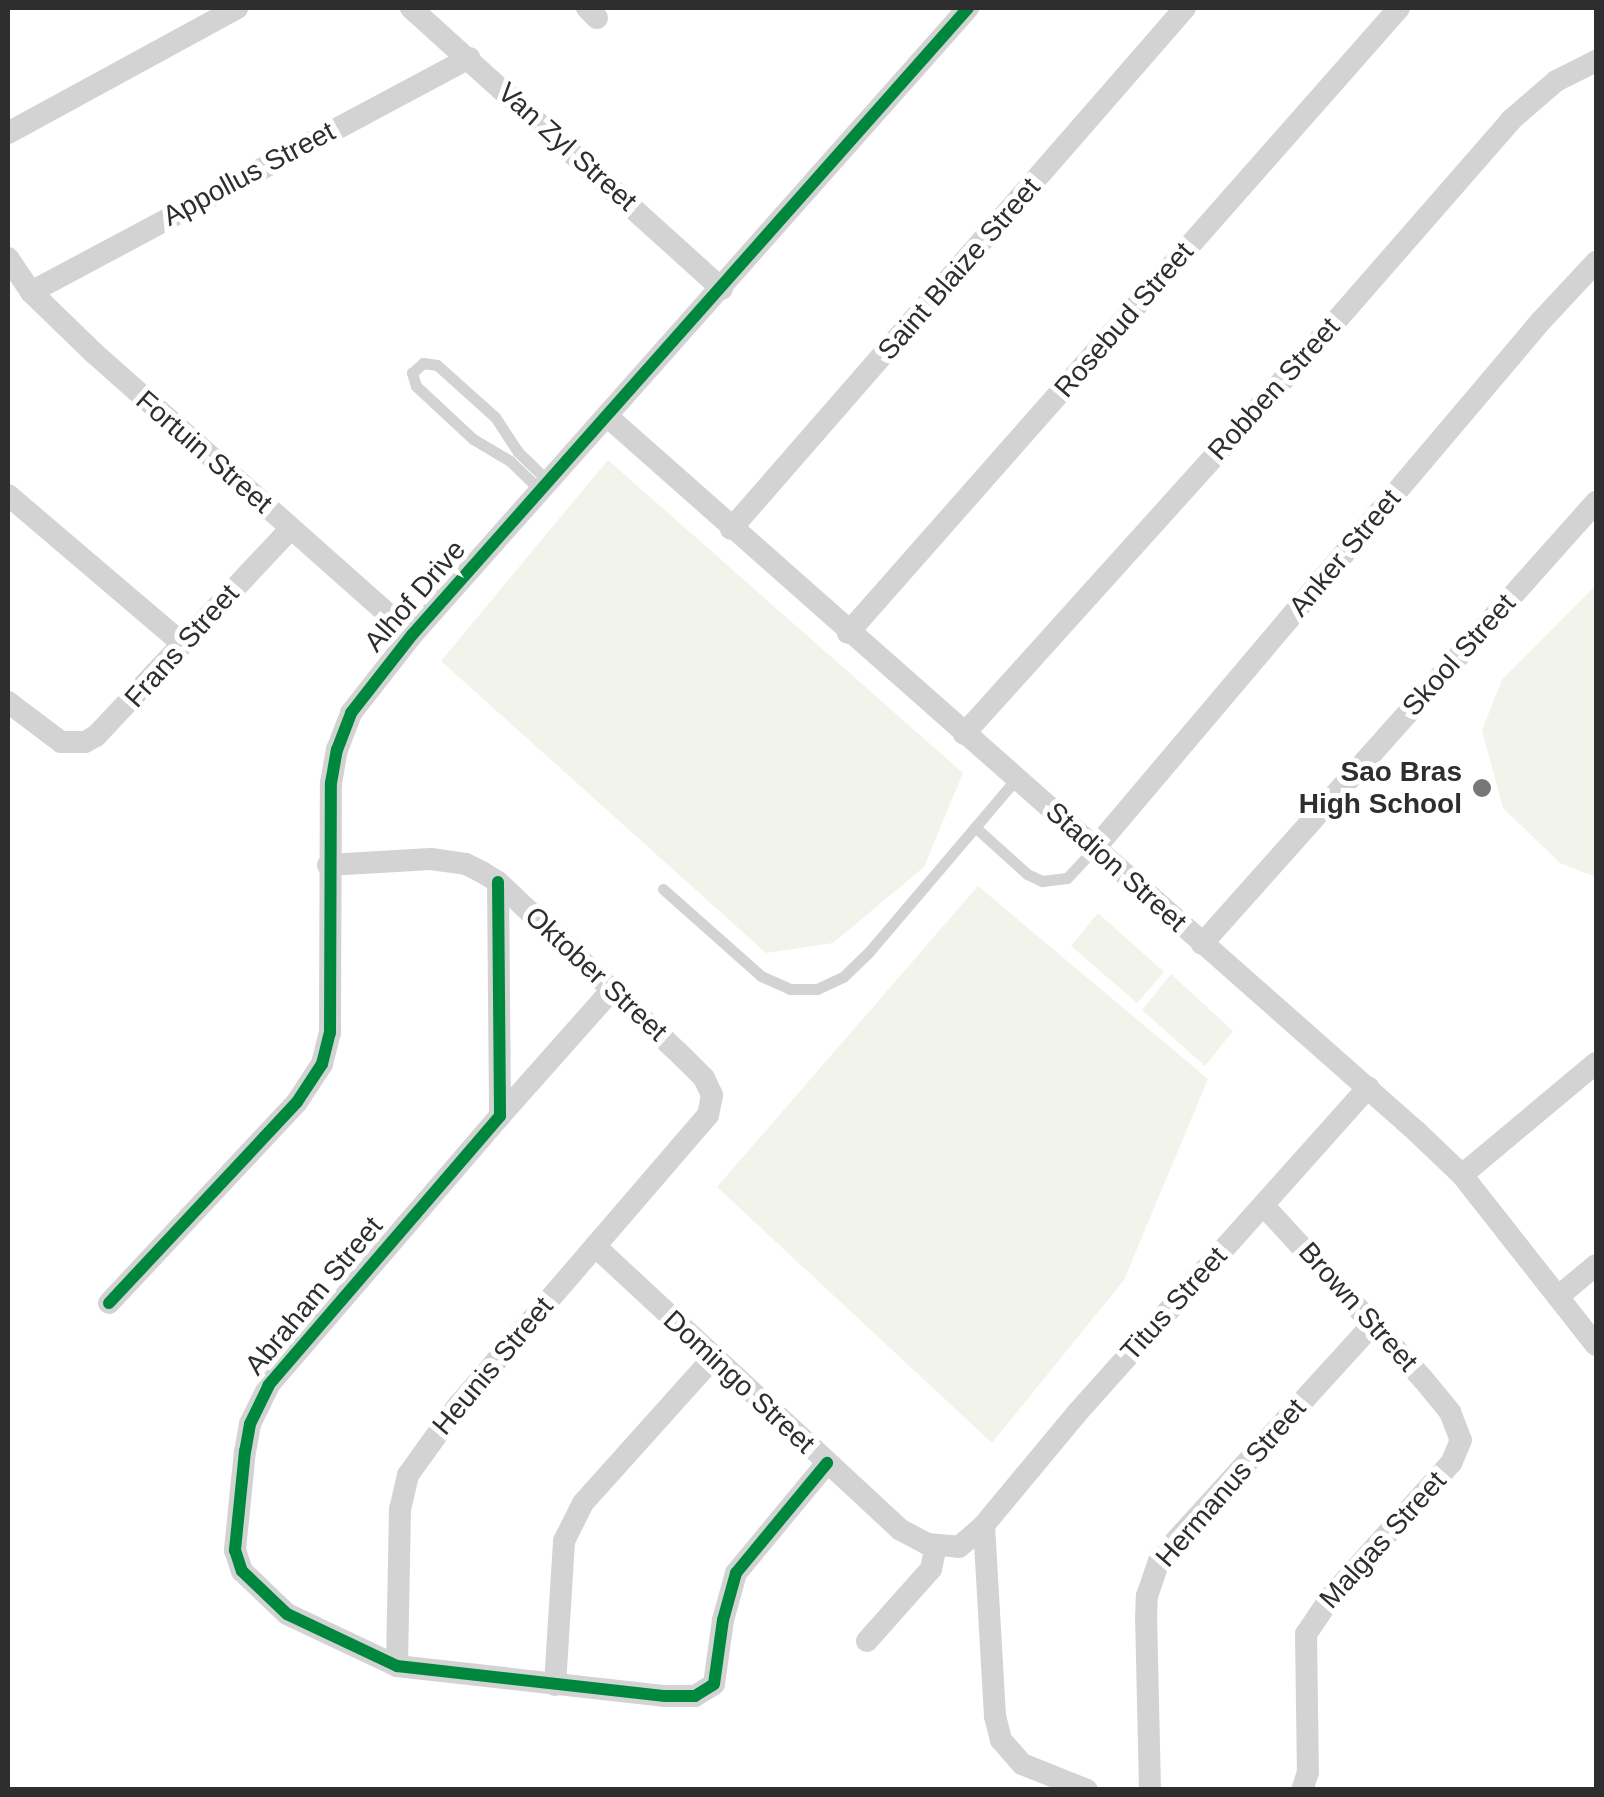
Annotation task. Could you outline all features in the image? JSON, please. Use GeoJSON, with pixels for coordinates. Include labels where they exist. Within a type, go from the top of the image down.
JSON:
{"type":"FeatureCollection","features":[{"type":"Feature","properties":{"kind":"street"},"geometry":{"type":"LineString","coordinates":[[8,134],[237,8]]}},
{"type":"Feature","properties":{"kind":"street","name":"Van Zyl Street"},"geometry":{"type":"LineString","coordinates":[[411,8],[722,289]]}},
{"type":"Feature","properties":{"kind":"street","name":"Alhof Drive"},"geometry":{"type":"LineString","coordinates":[[109,1304],[316,1076],[330,1033],[331,783],[344,729],[371,685],[968,8]]}},
{"type":"Feature","properties":{"kind":"street","name":"Saint Blaize Street"},"geometry":{"type":"LineString","coordinates":[[731,530],[1185,8]]}},
{"type":"Feature","properties":{"kind":"street","name":"Rosebud Street"},"geometry":{"type":"LineString","coordinates":[[848,634],[1399,8]]}},
{"type":"Feature","properties":{"kind":"street","name":"Appollus Street"},"geometry":{"type":"LineString","coordinates":[[31,292],[469,58]]}},
{"type":"Feature","properties":{"kind":"street","name":"Robben Street"},"geometry":{"type":"LineString","coordinates":[[964,734],[1322,337],[1510,120],[1556,81],[1596,61]]}},
{"type":"Feature","properties":{"kind":"street","name":"Fortuin Street"},"geometry":{"type":"LineString","coordinates":[[8,258],[31,292],[412,635]]}},
{"type":"Feature","properties":{"kind":"street","name":"Anker Street"},"geometry":{"type":"LineString","coordinates":[[1096,847],[1541,321],[1596,262]]}},
{"type":"Feature","properties":{"kind":"street","name":"Stadion Street"},"geometry":{"type":"LineString","coordinates":[[608,416],[848,634],[1096,847],[1462,1175],[1596,1344]]}},
{"type":"Feature","properties":{"kind":"street"},"geometry":{"type":"LineString","coordinates":[[8,495],[182,644]]}},
{"type":"Feature","properties":{"kind":"street","name":"Skool Street"},"geometry":{"type":"LineString","coordinates":[[1202,944],[1596,502]]}},
{"type":"Feature","properties":{"kind":"street","name":"Frans Street"},"geometry":{"type":"LineString","coordinates":[[8,702],[61,742],[86,742],[114,722],[291,528]]}},
{"type":"Feature","properties":{"kind":"street","name":"Oktober Street"},"geometry":{"type":"LineString","coordinates":[[328,865],[452,860],[498,882],[704,1078],[712,1095],[708,1115]]}},
{"type":"Feature","properties":{"kind":"street"},"geometry":{"type":"LineString","coordinates":[[498,882],[500,1116]]}},
{"type":"Feature","properties":{"kind":"street","name":"Abraham Street"},"geometry":{"type":"LineString","coordinates":[[612,990],[291,1355],[258,1405],[245,1451],[235,1550],[242,1571],[288,1614],[397,1666],[684,1696],[711,1688],[728,1594],[736,1573],[827,1463]]}},
{"type":"Feature","properties":{"kind":"street"},"geometry":{"type":"LineString","coordinates":[[1462,1175],[1596,1063]]}},
{"type":"Feature","properties":{"kind":"street","name":"Titus Street"},"geometry":{"type":"LineString","coordinates":[[936,1546],[958,1548],[984,1525],[1077,1413],[1368,1087]]}},
{"type":"Feature","properties":{"kind":"street","name":"Heunis Street"},"geometry":{"type":"LineString","coordinates":[[397,1666],[400,1509],[408,1475],[459,1404],[708,1115]]}},
{"type":"Feature","properties":{"kind":"street","name":"Brown Street"},"geometry":{"type":"LineString","coordinates":[[1263,1205],[1374,1322],[1450,1412]]}},
{"type":"Feature","properties":{"kind":"street","name":"Domingo Street"},"geometry":{"type":"LineString","coordinates":[[595,1246],[901,1530],[936,1546]]}},
{"type":"Feature","properties":{"kind":"street"},"geometry":{"type":"LineString","coordinates":[[1560,1296],[1596,1265]]}},
{"type":"Feature","properties":{"kind":"street","name":"Hermanus Street"},"geometry":{"type":"LineString","coordinates":[[1150,1790],[1146,1619],[1150,1584],[1160,1558],[1374,1322]]}},
{"type":"Feature","properties":{"kind":"street"},"geometry":{"type":"LineString","coordinates":[[555,1685],[560,1568],[570,1528],[583,1503],[628,1449],[713,1358]]}},
{"type":"Feature","properties":{"kind":"street","name":"Malgas Street"},"geometry":{"type":"LineString","coordinates":[[1302,1790],[1308,1755],[1306,1634],[1333,1594],[1451,1463],[1461,1440],[1450,1412]]}},
{"type":"Feature","properties":{"kind":"street"},"geometry":{"type":"LineString","coordinates":[[984,1525],[995,1716],[1001,1740],[1022,1764],[1087,1790]]}},
{"type":"Feature","properties":{"kind":"street"},"geometry":{"type":"LineString","coordinates":[[867,1641],[932,1570],[936,1546]]}},
{"type":"Feature","properties":{"kind":"lane"},"geometry":{"type":"LineString","coordinates":[[423,363],[437,364],[495,417],[545,487],[473,439],[416,386],[412,373],[423,363]]}},
{"type":"Feature","properties":{"kind":"lane"},"geometry":{"type":"LineString","coordinates":[[663,889],[760,976],[790,989],[816,990],[844,977],[868,953],[1016,779]]}},
{"type":"Feature","properties":{"kind":"lane"},"geometry":{"type":"LineString","coordinates":[[975,827],[1027,874],[1042,881],[1067,878],[1096,847]]}},
{"type":"Feature","properties":{"kind":"shaded area"},"geometry":{"type":"Polygon","coordinates":[[[608,460],[963,773],[924,867],[833,943],[766,953],[441,661],[608,460]]]}},
{"type":"Feature","properties":{"kind":"shaded area"},"geometry":{"type":"Polygon","coordinates":[[[1596,585],[1596,877],[1560,863],[1503,808],[1482,730],[1502,680],[1596,585]]]}},
{"type":"Feature","properties":{"kind":"shaded area"},"geometry":{"type":"Polygon","coordinates":[[[978,886],[1208,1079],[1124,1280],[992,1443],[717,1187],[978,886]]]}},
{"type":"Feature","properties":{"kind":"shaded area"},"geometry":{"type":"Polygon","coordinates":[[[1098,913],[1164,972],[1137,1003],[1071,946],[1098,913]]]}},
{"type":"Feature","properties":{"kind":"shaded area"},"geometry":{"type":"Polygon","coordinates":[[[1171,974],[1233,1031],[1205,1066],[1142,1010],[1171,974]]]}},
{"type":"Feature","properties":{"kind":"cycle path"},"geometry":{"type":"LineString","coordinates":[[109,1303],[297,1102],[322,1064],[330,1033],[331,783],[337,750],[351,713],[412,635],[968,8]]}},
{"type":"Feature","properties":{"kind":"cycle path"},"geometry":{"type":"LineString","coordinates":[[498,882],[500,1116],[269,1385],[250,1424],[245,1451],[235,1550],[242,1571],[287,1614],[397,1666],[665,1696],[695,1696],[714,1684],[723,1620],[736,1573],[827,1463]]}},
{"type":"Feature","properties":{"kind":"place","name":"Sao Bras High School"},"geometry":{"type":"Point","coordinates":[1482,788]}}]}
